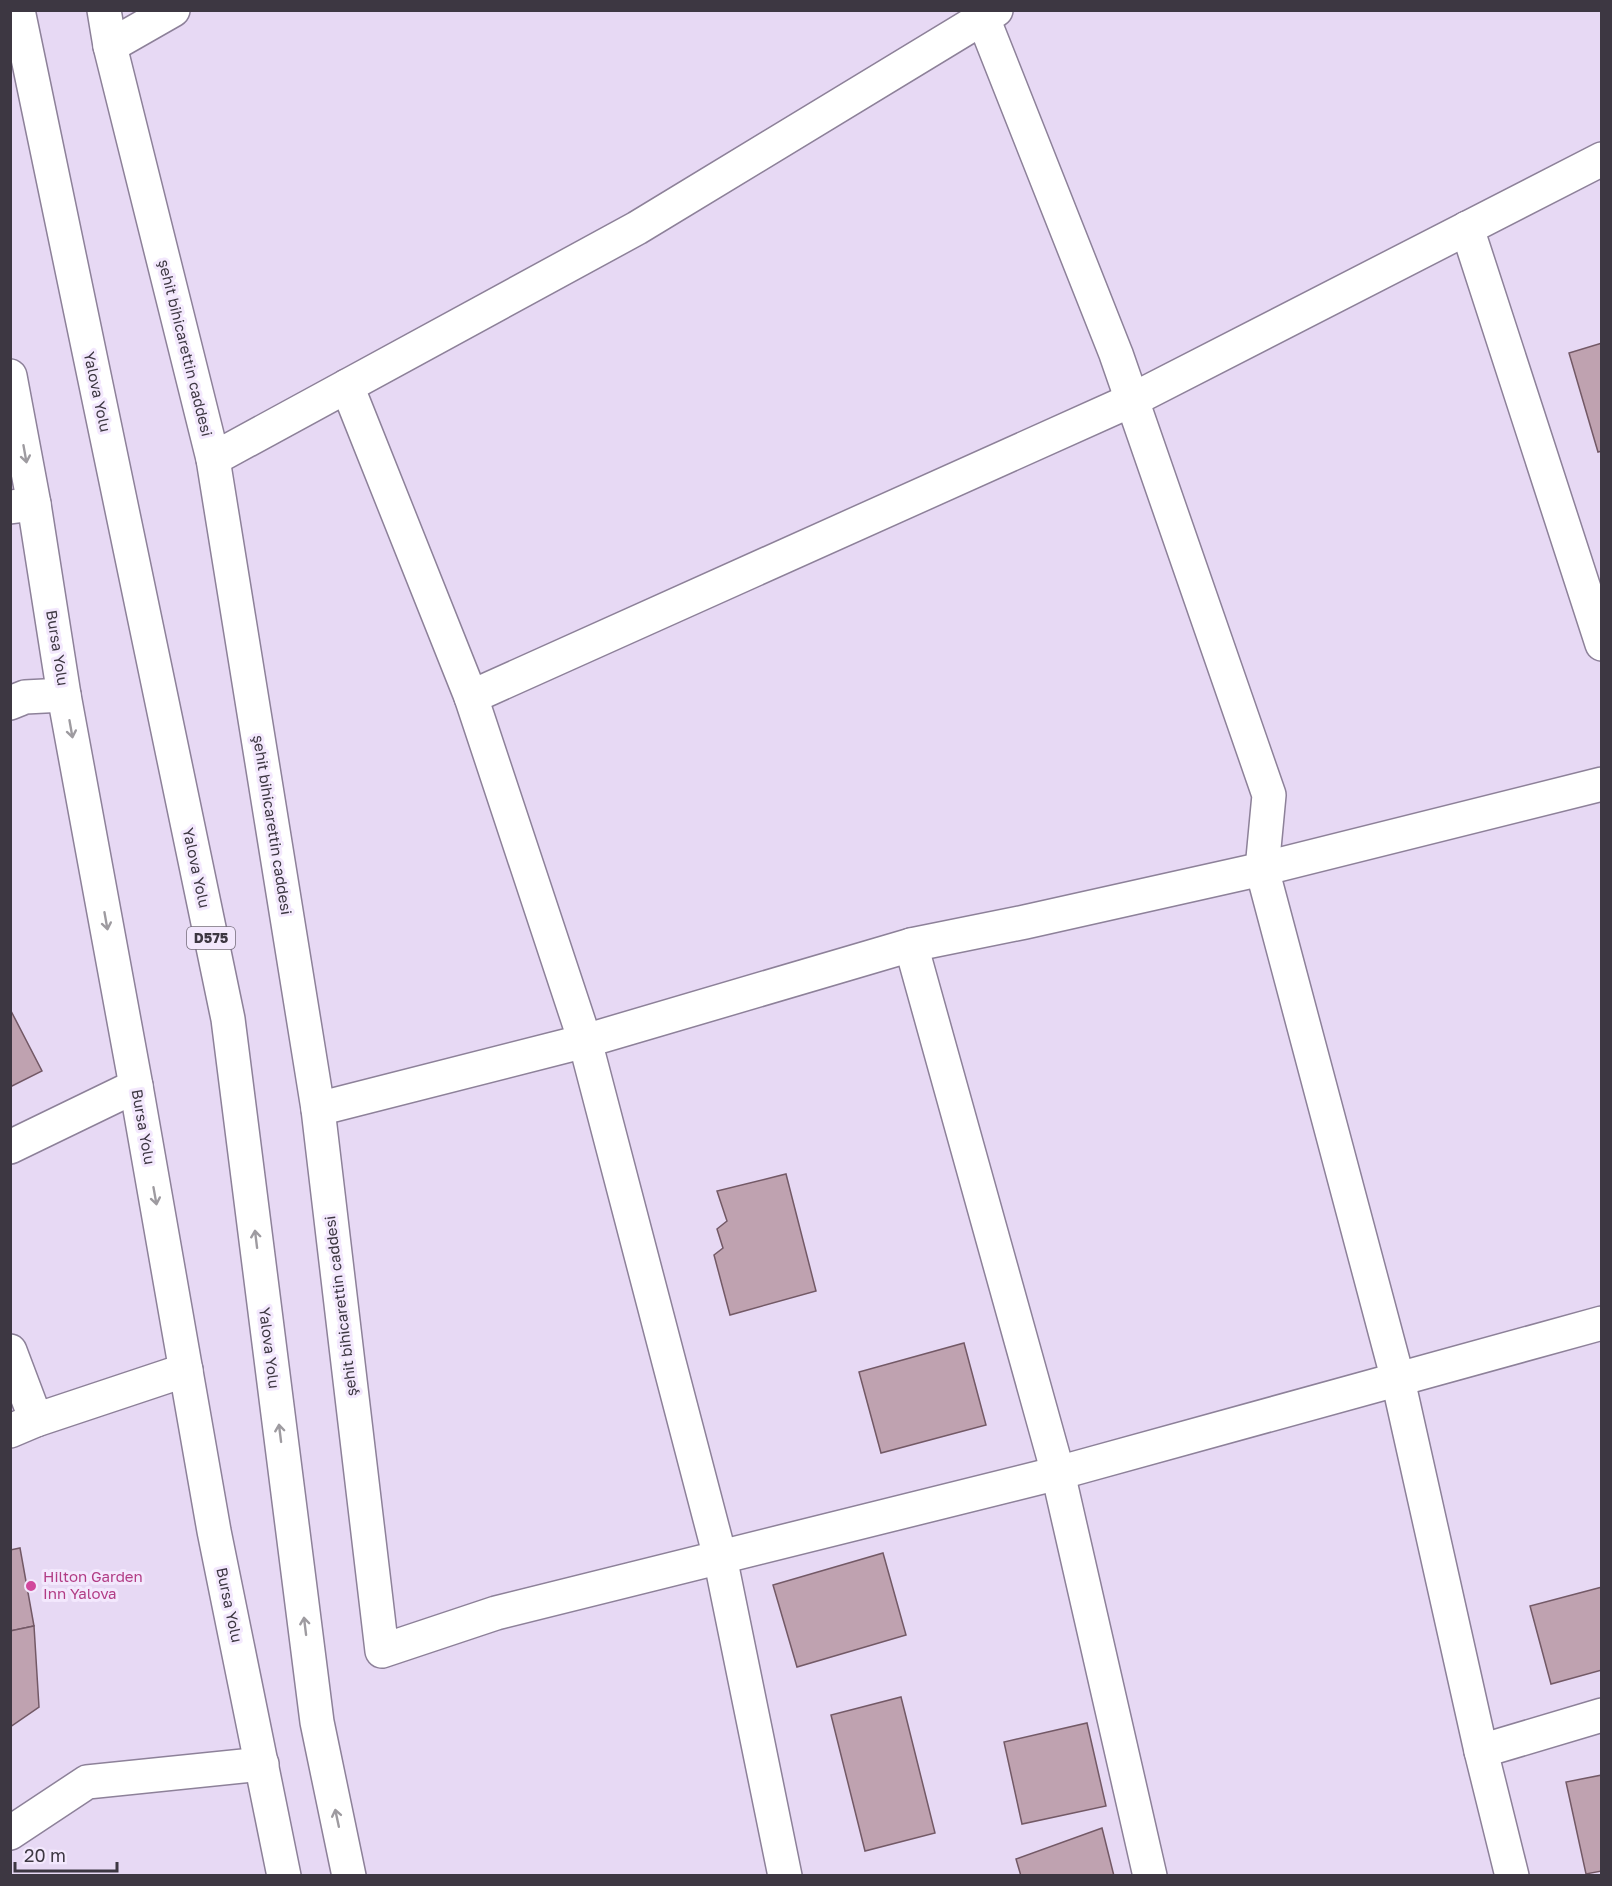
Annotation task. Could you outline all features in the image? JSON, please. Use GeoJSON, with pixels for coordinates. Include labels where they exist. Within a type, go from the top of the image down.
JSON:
{"type":"FeatureCollection","features":[{"type":"Feature","properties":{"kind":"main road","name":"Yalova Yolu"},"geometry":{"type":"LineString","coordinates":[[18,10],[228,1019],[317,1722],[349,1875]]}},
{"type":"Feature","properties":{"kind":"main road","name":"şehit bihicarettin caddesi"},"geometry":{"type":"LineString","coordinates":[[104,10],[110,46],[213,459],[318,1109],[382,1651],[496,1613],[720,1557]]}},
{"type":"Feature","properties":{"kind":"main road"},"geometry":{"type":"LineString","coordinates":[[110,46],[173,10]]}},
{"type":"Feature","properties":{"kind":"main road"},"geometry":{"type":"LineString","coordinates":[[213,459],[637,228],[989,14],[1112,343],[1269,795],[1262,869],[1398,1380],[1481,1751],[1512,1875]]}},
{"type":"Feature","properties":{"kind":"main road"},"geometry":{"type":"LineString","coordinates":[[471,697],[1132,399],[1602,159]]}},
{"type":"Feature","properties":{"kind":"main road"},"geometry":{"type":"LineString","coordinates":[[1467,228],[1602,644]]}},
{"type":"Feature","properties":{"kind":"main road","name":"Bursa Yolu"},"geometry":{"type":"LineString","coordinates":[[10,376],[22,505],[64,695],[136,1086],[214,1532],[284,1875]]}},
{"type":"Feature","properties":{"kind":"main road"},"geometry":{"type":"LineString","coordinates":[[347,386],[471,697],[585,1041],[720,1557],[785,1875]]}},
{"type":"Feature","properties":{"kind":"main road"},"geometry":{"type":"LineString","coordinates":[[10,703],[26,697],[64,695]]}},
{"type":"Feature","properties":{"kind":"main road"},"geometry":{"type":"LineString","coordinates":[[318,1109],[585,1041],[911,945],[1262,869],[1602,784]]}},
{"type":"Feature","properties":{"kind":"main road"},"geometry":{"type":"LineString","coordinates":[[911,945],[1058,1473],[1150,1875]]}},
{"type":"Feature","properties":{"kind":"main road"},"geometry":{"type":"LineString","coordinates":[[10,1147],[136,1086]]}},
{"type":"Feature","properties":{"kind":"main road"},"geometry":{"type":"LineString","coordinates":[[720,1557],[1058,1473],[1602,1323]]}},
{"type":"Feature","properties":{"kind":"main road"},"geometry":{"type":"LineString","coordinates":[[10,1351],[23,1426],[186,1370]]}},
{"type":"Feature","properties":{"kind":"main road"},"geometry":{"type":"LineString","coordinates":[[1481,1751],[1602,1714]]}},
{"type":"Feature","properties":{"kind":"main road"},"geometry":{"type":"LineString","coordinates":[[10,1833],[87,1782],[262,1764]]}},
{"type":"Feature","properties":{"kind":"building"},"geometry":{"type":"Polygon","coordinates":[[[1602,343],[1602,451],[1598,452],[1569,353],[1602,343]]]}},
{"type":"Feature","properties":{"kind":"building"},"geometry":{"type":"Polygon","coordinates":[[[10,1009],[42,1071],[10,1087],[10,1009]]]}},
{"type":"Feature","properties":{"kind":"building"},"geometry":{"type":"Polygon","coordinates":[[[786,1174],[816,1291],[730,1315],[714,1255],[723,1248],[717,1229],[727,1221],[717,1191],[786,1174]]]}},
{"type":"Feature","properties":{"kind":"building"},"geometry":{"type":"Polygon","coordinates":[[[964,1343],[986,1425],[881,1453],[859,1372],[964,1343]]]}},
{"type":"Feature","properties":{"kind":"building"},"geometry":{"type":"Polygon","coordinates":[[[20,1548],[34,1626],[10,1631],[10,1550],[20,1548]]]}},
{"type":"Feature","properties":{"kind":"building"},"geometry":{"type":"Polygon","coordinates":[[[883,1553],[906,1635],[797,1667],[773,1585],[883,1553]]]}},
{"type":"Feature","properties":{"kind":"building"},"geometry":{"type":"Polygon","coordinates":[[[1602,1587],[1602,1670],[1551,1684],[1530,1606],[1602,1587]]]}},
{"type":"Feature","properties":{"kind":"building"},"geometry":{"type":"Polygon","coordinates":[[[34,1626],[39,1707],[10,1727],[10,1631],[34,1626]]]}},
{"type":"Feature","properties":{"kind":"building"},"geometry":{"type":"Polygon","coordinates":[[[901,1697],[935,1833],[865,1851],[831,1715],[901,1697]]]}},
{"type":"Feature","properties":{"kind":"building"},"geometry":{"type":"Polygon","coordinates":[[[1087,1723],[1106,1806],[1022,1824],[1004,1742],[1087,1723]]]}},
{"type":"Feature","properties":{"kind":"building"},"geometry":{"type":"Polygon","coordinates":[[[1602,1775],[1602,1871],[1586,1874],[1566,1782],[1602,1775]]]}},
{"type":"Feature","properties":{"kind":"building"},"geometry":{"type":"Polygon","coordinates":[[[1102,1828],[1114,1876],[1021,1876],[1016,1859],[1102,1828]]]}},
{"type":"Feature","properties":{"kind":"place","name":"Hilton Garden Inn Yalova"},"geometry":{"type":"Point","coordinates":[31,1586]}}]}
